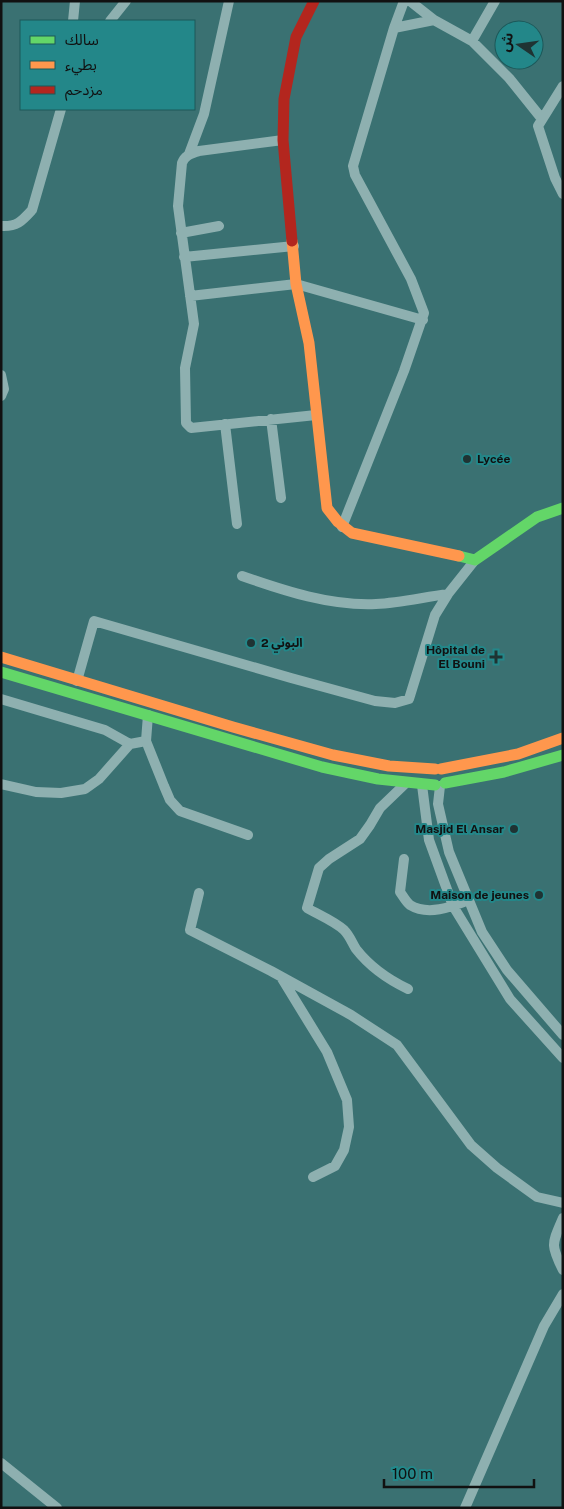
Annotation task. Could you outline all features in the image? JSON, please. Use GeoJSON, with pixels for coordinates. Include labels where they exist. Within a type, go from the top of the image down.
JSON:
{"type":"FeatureCollection","features":[{"type":"Feature","properties":{"kind":"main road"},"geometry":{"type":"LineString","coordinates":[[314,1],[296,37],[288,70],[284,99],[282,140],[294,246],[296,284],[309,343],[327,508],[334,520],[352,533],[475,560],[537,517],[563,508]]}},
{"type":"Feature","properties":{"kind":"main road"},"geometry":{"type":"LineString","coordinates":[[1,657],[77,681],[333,755],[389,766],[438,769],[518,754],[563,738]]}},
{"type":"Feature","properties":{"kind":"main road"},"geometry":{"type":"LineString","coordinates":[[1,672],[322,767],[405,784],[440,785],[484,777],[517,770],[563,755]]}},
{"type":"Feature","properties":{"kind":"main road"},"geometry":{"type":"LineString","coordinates":[[438,769],[430,776],[431,782],[440,785]]}},
{"type":"Feature","properties":{"kind":"street"},"geometry":{"type":"LineString","coordinates":[[73,20],[75,1]]}},
{"type":"Feature","properties":{"kind":"street"},"geometry":{"type":"LineString","coordinates":[[111,20],[126,1]]}},
{"type":"Feature","properties":{"kind":"street"},"geometry":{"type":"LineString","coordinates":[[189,154],[204,114],[229,1]]}},
{"type":"Feature","properties":{"kind":"street"},"geometry":{"type":"LineString","coordinates":[[342,527],[423,320],[424,313],[411,279],[355,175],[353,166],[394,28],[404,1]]}},
{"type":"Feature","properties":{"kind":"street"},"geometry":{"type":"LineString","coordinates":[[410,1],[434,20],[472,41],[509,78],[542,119]]}},
{"type":"Feature","properties":{"kind":"street"},"geometry":{"type":"LineString","coordinates":[[472,41],[495,1]]}},
{"type":"Feature","properties":{"kind":"street"},"geometry":{"type":"LineString","coordinates":[[394,28],[434,20]]}},
{"type":"Feature","properties":{"kind":"street"},"geometry":{"type":"LineString","coordinates":[[563,86],[538,126],[555,178],[563,194]]}},
{"type":"Feature","properties":{"kind":"street"},"geometry":{"type":"LineString","coordinates":[[1,226],[11,227],[32,210],[61,110]]}},
{"type":"Feature","properties":{"kind":"street"},"geometry":{"type":"LineString","coordinates":[[282,140],[199,151],[189,154],[182,163],[178,206],[194,324],[186,368],[186,423],[191,428],[316,415]]}},
{"type":"Feature","properties":{"kind":"street"},"geometry":{"type":"LineString","coordinates":[[181,233],[219,226]]}},
{"type":"Feature","properties":{"kind":"street"},"geometry":{"type":"LineString","coordinates":[[184,257],[294,246]]}},
{"type":"Feature","properties":{"kind":"street"},"geometry":{"type":"LineString","coordinates":[[190,296],[296,284],[423,320]]}},
{"type":"Feature","properties":{"kind":"street"},"geometry":{"type":"LineString","coordinates":[[1,375],[4,389],[1,396]]}},
{"type":"Feature","properties":{"kind":"street"},"geometry":{"type":"LineString","coordinates":[[271,419],[280,498]]}},
{"type":"Feature","properties":{"kind":"street"},"geometry":{"type":"LineString","coordinates":[[225,424],[237,524]]}},
{"type":"Feature","properties":{"kind":"street"},"geometry":{"type":"LineString","coordinates":[[77,681],[94,620],[375,701],[395,703],[410,699],[435,616],[448,594],[475,560]]}},
{"type":"Feature","properties":{"kind":"street"},"geometry":{"type":"LineString","coordinates":[[242,576],[276,588],[332,602],[376,604],[448,594]]}},
{"type":"Feature","properties":{"kind":"street"},"geometry":{"type":"LineString","coordinates":[[1,699],[105,730],[130,744]]}},
{"type":"Feature","properties":{"kind":"street"},"geometry":{"type":"LineString","coordinates":[[148,715],[146,741],[170,800],[180,811],[248,835]]}},
{"type":"Feature","properties":{"kind":"street"},"geometry":{"type":"LineString","coordinates":[[1,784],[36,792],[61,793],[85,789],[99,778],[130,744],[146,741]]}},
{"type":"Feature","properties":{"kind":"street"},"geometry":{"type":"LineString","coordinates":[[405,784],[380,808],[360,839],[319,868],[307,908],[342,928],[350,936],[355,947],[374,968],[388,980],[408,989]]}},
{"type":"Feature","properties":{"kind":"street"},"geometry":{"type":"LineString","coordinates":[[422,785],[430,840],[453,906],[510,999],[563,1058]]}},
{"type":"Feature","properties":{"kind":"street"},"geometry":{"type":"LineString","coordinates":[[440,785],[438,804],[449,852],[482,932],[507,970],[563,1035]]}},
{"type":"Feature","properties":{"kind":"street"},"geometry":{"type":"LineString","coordinates":[[404,859],[400,892],[410,904],[428,910],[445,909],[469,900]]}},
{"type":"Feature","properties":{"kind":"street"},"geometry":{"type":"LineString","coordinates":[[199,893],[190,930],[368,1025],[397,1045],[407,1056],[470,1144],[537,1197],[563,1203]]}},
{"type":"Feature","properties":{"kind":"street"},"geometry":{"type":"LineString","coordinates":[[281,977],[327,1052],[347,1100],[349,1127],[344,1150],[335,1166],[313,1177]]}},
{"type":"Feature","properties":{"kind":"street"},"geometry":{"type":"LineString","coordinates":[[563,1218],[553,1241],[554,1252],[563,1270]]}},
{"type":"Feature","properties":{"kind":"street"},"geometry":{"type":"LineString","coordinates":[[465,1508],[544,1326],[563,1294]]}},
{"type":"Feature","properties":{"kind":"street"},"geometry":{"type":"LineString","coordinates":[[1,1463],[57,1508]]}},
{"type":"Feature","properties":{"kind":"traffic: fast"},"geometry":{"type":"LineString","coordinates":[[459,556],[475,560],[537,517],[563,508]]}},
{"type":"Feature","properties":{"kind":"traffic: fast"},"geometry":{"type":"LineString","coordinates":[[1,672],[322,767],[378,779],[435,785]]}},
{"type":"Feature","properties":{"kind":"traffic: fast"},"geometry":{"type":"LineString","coordinates":[[445,783],[504,772],[563,755]]}},
{"type":"Feature","properties":{"kind":"traffic: slow"},"geometry":{"type":"LineString","coordinates":[[292,241],[296,284],[309,343],[327,508],[338,522],[352,533],[459,556]]}},
{"type":"Feature","properties":{"kind":"traffic: slow"},"geometry":{"type":"LineString","coordinates":[[1,657],[333,755],[389,766],[435,769]]}},
{"type":"Feature","properties":{"kind":"traffic: slow"},"geometry":{"type":"LineString","coordinates":[[441,769],[518,754],[563,738]]}},
{"type":"Feature","properties":{"kind":"traffic: jam"},"geometry":{"type":"LineString","coordinates":[[292,241],[283,140],[284,99],[296,37],[314,1]]}},
{"type":"Feature","properties":{"kind":"place","name":"Lycée"},"geometry":{"type":"Point","coordinates":[467,459]}},
{"type":"Feature","properties":{"kind":"place","name":"البوني 2"},"geometry":{"type":"Point","coordinates":[251,643]}},
{"type":"Feature","properties":{"kind":"place","name":"Hôpital de El Bouni"},"geometry":{"type":"Point","coordinates":[496,657]}},
{"type":"Feature","properties":{"kind":"place","name":"Masjid El Ansar"},"geometry":{"type":"Point","coordinates":[514,829]}},
{"type":"Feature","properties":{"kind":"place","name":"Maison de jeunes"},"geometry":{"type":"Point","coordinates":[539,895]}}]}
